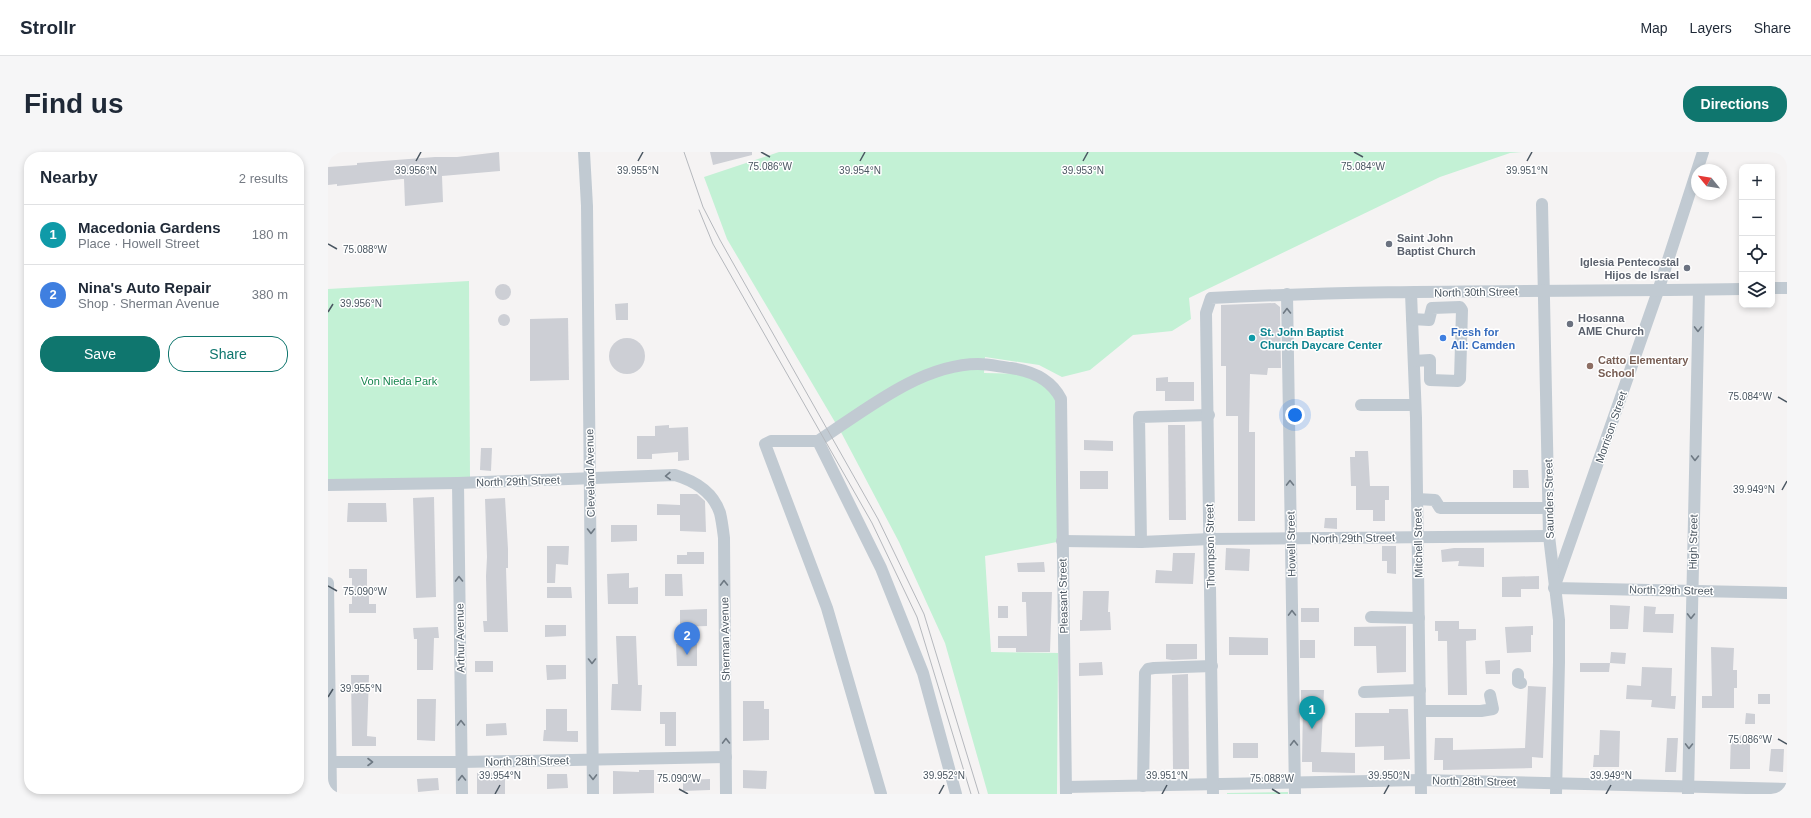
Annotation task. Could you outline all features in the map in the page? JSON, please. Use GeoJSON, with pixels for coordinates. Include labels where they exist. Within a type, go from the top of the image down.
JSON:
{"type":"FeatureCollection","features":[{"type":"Feature","properties":{"kind":"street","name":"Cleveland Avenue"},"geometry":{"type":"LineString","coordinates":[[584,152],[587,206],[593,794]]}},
{"type":"Feature","properties":{"kind":"street","name":"Morrison Street"},"geometry":{"type":"LineString","coordinates":[[1554,588],[1658,291],[1703,152]]}},
{"type":"Feature","properties":{"kind":"street","name":"Saunders Street"},"geometry":{"type":"LineString","coordinates":[[1542,204],[1549,536],[1559,620],[1556,788]]}},
{"type":"Feature","properties":{"kind":"street"},"geometry":{"type":"LineString","coordinates":[[1775,288],[1787,288]]}},
{"type":"Feature","properties":{"kind":"street","name":"North 30th Street"},"geometry":{"type":"LineString","coordinates":[[1211,298],[1287,294],[1739,289]]}},
{"type":"Feature","properties":{"kind":"street","name":"High Street"},"geometry":{"type":"LineString","coordinates":[[1688,790],[1699,290]]}},
{"type":"Feature","properties":{"kind":"street","name":"Mitchell Street"},"geometry":{"type":"LineString","coordinates":[[1411,293],[1418,536],[1421,794]]}},
{"type":"Feature","properties":{"kind":"street","name":"Howell Street"},"geometry":{"type":"LineString","coordinates":[[1287,294],[1295,788]]}},
{"type":"Feature","properties":{"kind":"street","name":"Thompson Street"},"geometry":{"type":"LineString","coordinates":[[1211,298],[1206,313],[1209,415],[1213,789]]}},
{"type":"Feature","properties":{"kind":"street"},"geometry":{"type":"LineString","coordinates":[[1412,319],[1429,320],[1432,308],[1460,307],[1462,310],[1460,379],[1458,381],[1430,380],[1430,360],[1414,361]]}},
{"type":"Feature","properties":{"kind":"street","name":"Pleasant Street"},"geometry":{"type":"LineString","coordinates":[[818,441],[893,391],[939,370],[978,364],[1027,371],[1045,379],[1058,393],[1061,399],[1066,791]]}},
{"type":"Feature","properties":{"kind":"street"},"geometry":{"type":"LineString","coordinates":[[1361,405],[1415,405]]}},
{"type":"Feature","properties":{"kind":"street"},"geometry":{"type":"LineString","coordinates":[[1141,542],[1138,417],[1209,415]]}},
{"type":"Feature","properties":{"kind":"street"},"geometry":{"type":"LineString","coordinates":[[881,794],[827,608],[765,444],[771,441],[818,441],[880,568],[920,666],[956,794]]}},
{"type":"Feature","properties":{"kind":"street","name":"North 29th Street"},"geometry":{"type":"LineString","coordinates":[[328,485],[458,483],[675,476],[686,479],[703,490]]}},
{"type":"Feature","properties":{"kind":"street","name":"Arthur Avenue"},"geometry":{"type":"LineString","coordinates":[[458,483],[462,794]]}},
{"type":"Feature","properties":{"kind":"street","name":"Sherman Avenue"},"geometry":{"type":"LineString","coordinates":[[703,490],[711,496],[720,513],[724,538],[726,794]]}},
{"type":"Feature","properties":{"kind":"street"},"geometry":{"type":"LineString","coordinates":[[1417,499],[1435,500],[1440,508],[1548,508]]}},
{"type":"Feature","properties":{"kind":"street","name":"North 29th Street"},"geometry":{"type":"LineString","coordinates":[[1062,541],[1141,542],[1210,539],[1549,536]]}},
{"type":"Feature","properties":{"kind":"street"},"geometry":{"type":"LineString","coordinates":[[328,583],[329,762],[331,794]]}},
{"type":"Feature","properties":{"kind":"street","name":"North 29th Street"},"geometry":{"type":"LineString","coordinates":[[1554,588],[1787,593]]}},
{"type":"Feature","properties":{"kind":"street"},"geometry":{"type":"LineString","coordinates":[[1371,618],[1419,618]]}},
{"type":"Feature","properties":{"kind":"street"},"geometry":{"type":"LineString","coordinates":[[1142,786],[1145,673],[1148,669],[1154,668],[1212,666]]}},
{"type":"Feature","properties":{"kind":"street"},"geometry":{"type":"LineString","coordinates":[[1364,692],[1420,690]]}},
{"type":"Feature","properties":{"kind":"street"},"geometry":{"type":"LineString","coordinates":[[1420,711],[1481,711],[1493,709],[1490,695]]}},
{"type":"Feature","properties":{"kind":"street","name":"North 28th Street"},"geometry":{"type":"LineString","coordinates":[[329,762],[462,762],[726,757]]}},
{"type":"Feature","properties":{"kind":"street","name":"North 28th Street"},"geometry":{"type":"LineString","coordinates":[[1066,791],[1142,786],[1213,789],[1295,788],[1421,780],[1556,788],[1688,790],[1787,789]]}},
{"type":"Feature","properties":{"kind":"green space"},"geometry":{"type":"Polygon","coordinates":[[[779,152],[1522,152],[1510,153],[1440,177],[1189,298],[1191,319],[1172,331],[1133,335],[1090,370],[1062,377],[1039,365],[985,357],[984,373],[1024,374],[1058,393],[1062,541],[985,556],[991,652],[1058,653],[1057,794],[988,794],[945,643],[899,542],[842,434],[727,239],[704,177],[779,152]]]}},
{"type":"Feature","properties":{"kind":"green space","name":"Von Nieda Park"},"geometry":{"type":"Polygon","coordinates":[[[469,281],[470,480],[328,480],[328,289],[469,281]]]}},
{"type":"Feature","properties":{"kind":"green space"},"geometry":{"type":"Polygon","coordinates":[[[1288,792],[1288,794],[1227,794],[1227,793],[1288,792]]]}},
{"type":"Feature","properties":{"kind":"building"},"geometry":{"type":"Polygon","coordinates":[[[499,152],[500,171],[442,176],[443,202],[405,206],[404,179],[337,186],[337,184],[328,185],[328,167],[357,165],[357,163],[435,157],[457,157],[499,152]]]}},
{"type":"Feature","properties":{"kind":"building"},"geometry":{"type":"Polygon","coordinates":[[[710,152],[752,152],[752,155],[713,165],[710,152]]]}},
{"type":"Feature","properties":{"kind":"building"},"geometry":{"type":"Polygon","coordinates":[[[500,284],[506,284],[511,289],[509,298],[506,300],[500,300],[495,295],[495,289],[500,284]]]}},
{"type":"Feature","properties":{"kind":"building"},"geometry":{"type":"Polygon","coordinates":[[[628,303],[628,320],[616,320],[615,304],[628,303]]]}},
{"type":"Feature","properties":{"kind":"building"},"geometry":{"type":"Polygon","coordinates":[[[1275,303],[1280,307],[1281,368],[1268,368],[1267,375],[1250,374],[1249,432],[1255,432],[1255,521],[1238,521],[1238,416],[1226,416],[1226,366],[1221,366],[1221,305],[1275,303]]]}},
{"type":"Feature","properties":{"kind":"building"},"geometry":{"type":"Polygon","coordinates":[[[504,314],[508,316],[510,320],[508,324],[504,326],[500,324],[498,320],[500,316],[504,314]]]}},
{"type":"Feature","properties":{"kind":"building"},"geometry":{"type":"Polygon","coordinates":[[[568,318],[569,380],[530,381],[530,319],[568,318]]]}},
{"type":"Feature","properties":{"kind":"building"},"geometry":{"type":"Polygon","coordinates":[[[627,338],[640,343],[645,356],[640,369],[627,374],[614,369],[609,356],[614,343],[627,338]]]}},
{"type":"Feature","properties":{"kind":"building"},"geometry":{"type":"Polygon","coordinates":[[[1168,377],[1168,382],[1194,382],[1194,401],[1165,401],[1165,391],[1156,391],[1156,378],[1168,377]]]}},
{"type":"Feature","properties":{"kind":"building"},"geometry":{"type":"Polygon","coordinates":[[[669,425],[669,428],[688,427],[689,460],[678,461],[678,452],[652,454],[652,459],[637,459],[637,436],[655,436],[655,426],[669,425]]]}},
{"type":"Feature","properties":{"kind":"building"},"geometry":{"type":"Polygon","coordinates":[[[1168,425],[1185,425],[1186,520],[1169,520],[1168,425]]]}},
{"type":"Feature","properties":{"kind":"building"},"geometry":{"type":"Polygon","coordinates":[[[1084,440],[1113,441],[1113,451],[1084,450],[1084,440]]]}},
{"type":"Feature","properties":{"kind":"building"},"geometry":{"type":"Polygon","coordinates":[[[481,448],[492,448],[491,471],[480,470],[481,448]]]}},
{"type":"Feature","properties":{"kind":"building"},"geometry":{"type":"Polygon","coordinates":[[[1355,451],[1368,451],[1370,486],[1389,486],[1389,500],[1385,500],[1385,521],[1373,521],[1373,510],[1356,510],[1356,486],[1351,486],[1350,457],[1355,457],[1355,451]]]}},
{"type":"Feature","properties":{"kind":"building"},"geometry":{"type":"Polygon","coordinates":[[[1513,470],[1528,470],[1529,488],[1513,488],[1513,470]]]}},
{"type":"Feature","properties":{"kind":"building"},"geometry":{"type":"Polygon","coordinates":[[[1080,471],[1108,471],[1108,489],[1080,489],[1080,471]]]}},
{"type":"Feature","properties":{"kind":"building"},"geometry":{"type":"Polygon","coordinates":[[[680,494],[697,494],[705,501],[706,532],[680,531],[680,515],[657,515],[657,504],[680,505],[680,494]]]}},
{"type":"Feature","properties":{"kind":"building"},"geometry":{"type":"Polygon","coordinates":[[[434,497],[436,597],[416,598],[413,498],[434,497]]]}},
{"type":"Feature","properties":{"kind":"building"},"geometry":{"type":"Polygon","coordinates":[[[505,498],[508,549],[508,568],[506,568],[508,632],[484,632],[483,621],[487,621],[485,499],[505,498]]]}},
{"type":"Feature","properties":{"kind":"building"},"geometry":{"type":"Polygon","coordinates":[[[348,503],[386,503],[387,522],[347,522],[348,503]]]}},
{"type":"Feature","properties":{"kind":"building"},"geometry":{"type":"Polygon","coordinates":[[[1325,518],[1337,518],[1337,529],[1324,528],[1325,518]]]}},
{"type":"Feature","properties":{"kind":"building"},"geometry":{"type":"Polygon","coordinates":[[[611,525],[637,525],[637,541],[611,542],[611,525]]]}},
{"type":"Feature","properties":{"kind":"building"},"geometry":{"type":"Polygon","coordinates":[[[547,546],[569,546],[568,565],[556,564],[555,583],[547,583],[547,546]]]}},
{"type":"Feature","properties":{"kind":"building"},"geometry":{"type":"Polygon","coordinates":[[[1382,546],[1396,546],[1396,574],[1387,573],[1387,561],[1382,561],[1382,546]]]}},
{"type":"Feature","properties":{"kind":"building"},"geometry":{"type":"Polygon","coordinates":[[[1226,548],[1250,549],[1249,571],[1225,570],[1226,548]]]}},
{"type":"Feature","properties":{"kind":"building"},"geometry":{"type":"Polygon","coordinates":[[[1454,548],[1484,548],[1484,567],[1458,566],[1459,561],[1442,562],[1441,550],[1454,548]]]}},
{"type":"Feature","properties":{"kind":"building"},"geometry":{"type":"Polygon","coordinates":[[[687,552],[704,552],[704,564],[677,564],[677,555],[687,555],[687,552]]]}},
{"type":"Feature","properties":{"kind":"building"},"geometry":{"type":"Polygon","coordinates":[[[1173,553],[1195,553],[1193,584],[1155,583],[1156,570],[1172,571],[1173,553]]]}},
{"type":"Feature","properties":{"kind":"building"},"geometry":{"type":"Polygon","coordinates":[[[1044,562],[1045,572],[1018,572],[1017,563],[1044,562]]]}},
{"type":"Feature","properties":{"kind":"building"},"geometry":{"type":"Polygon","coordinates":[[[349,569],[367,569],[367,593],[369,593],[369,604],[376,604],[376,613],[349,613],[349,604],[352,604],[352,578],[349,578],[349,569]]]}},
{"type":"Feature","properties":{"kind":"building"},"geometry":{"type":"Polygon","coordinates":[[[629,573],[629,588],[638,587],[638,604],[608,604],[607,574],[629,573]]]}},
{"type":"Feature","properties":{"kind":"building"},"geometry":{"type":"Polygon","coordinates":[[[665,574],[682,574],[683,596],[665,596],[665,574]]]}},
{"type":"Feature","properties":{"kind":"building"},"geometry":{"type":"Polygon","coordinates":[[[1539,576],[1539,589],[1521,589],[1521,597],[1502,597],[1502,577],[1539,576]]]}},
{"type":"Feature","properties":{"kind":"building"},"geometry":{"type":"Polygon","coordinates":[[[547,587],[571,587],[572,598],[547,598],[547,587]]]}},
{"type":"Feature","properties":{"kind":"building"},"geometry":{"type":"Polygon","coordinates":[[[1083,591],[1109,591],[1108,612],[1110,612],[1111,630],[1080,631],[1083,591]]]}},
{"type":"Feature","properties":{"kind":"building"},"geometry":{"type":"Polygon","coordinates":[[[1022,592],[1052,592],[1050,652],[1016,652],[1016,648],[998,648],[998,636],[1027,636],[1026,602],[1022,602],[1022,592]]]}},
{"type":"Feature","properties":{"kind":"building"},"geometry":{"type":"Polygon","coordinates":[[[1610,605],[1630,606],[1628,629],[1610,629],[1610,605]]]}},
{"type":"Feature","properties":{"kind":"building"},"geometry":{"type":"Polygon","coordinates":[[[998,606],[1008,606],[1008,618],[998,618],[998,606]]]}},
{"type":"Feature","properties":{"kind":"building"},"geometry":{"type":"Polygon","coordinates":[[[1644,606],[1656,607],[1655,614],[1674,614],[1673,633],[1643,632],[1644,606]]]}},
{"type":"Feature","properties":{"kind":"building"},"geometry":{"type":"Polygon","coordinates":[[[1301,608],[1319,608],[1319,622],[1301,622],[1301,608]]]}},
{"type":"Feature","properties":{"kind":"building"},"geometry":{"type":"Polygon","coordinates":[[[707,609],[707,626],[680,627],[680,610],[707,609]]]}},
{"type":"Feature","properties":{"kind":"building"},"geometry":{"type":"Polygon","coordinates":[[[1435,621],[1459,621],[1459,629],[1476,629],[1476,640],[1466,641],[1467,695],[1448,695],[1447,641],[1438,641],[1438,631],[1435,631],[1435,621]]]}},
{"type":"Feature","properties":{"kind":"building"},"geometry":{"type":"Polygon","coordinates":[[[545,625],[566,625],[566,636],[545,637],[545,625]]]}},
{"type":"Feature","properties":{"kind":"building"},"geometry":{"type":"Polygon","coordinates":[[[1406,626],[1406,672],[1377,673],[1376,646],[1354,646],[1354,627],[1406,626]]]}},
{"type":"Feature","properties":{"kind":"building"},"geometry":{"type":"Polygon","coordinates":[[[1533,626],[1533,635],[1531,635],[1531,652],[1507,653],[1505,627],[1533,626]]]}},
{"type":"Feature","properties":{"kind":"building"},"geometry":{"type":"Polygon","coordinates":[[[438,627],[439,638],[434,638],[433,670],[417,670],[417,639],[414,639],[413,628],[438,627]]]}},
{"type":"Feature","properties":{"kind":"building"},"geometry":{"type":"Polygon","coordinates":[[[616,636],[636,636],[638,685],[642,685],[641,711],[611,710],[612,684],[618,684],[616,636]]]}},
{"type":"Feature","properties":{"kind":"building"},"geometry":{"type":"Polygon","coordinates":[[[1229,637],[1268,638],[1268,655],[1229,655],[1229,637]]]}},
{"type":"Feature","properties":{"kind":"building"},"geometry":{"type":"Polygon","coordinates":[[[1300,640],[1315,640],[1315,658],[1300,658],[1300,640]]]}},
{"type":"Feature","properties":{"kind":"building"},"geometry":{"type":"Polygon","coordinates":[[[676,644],[697,644],[697,666],[677,666],[676,644]]]}},
{"type":"Feature","properties":{"kind":"building"},"geometry":{"type":"Polygon","coordinates":[[[1166,644],[1197,644],[1197,659],[1166,659],[1166,644]]]}},
{"type":"Feature","properties":{"kind":"building"},"geometry":{"type":"Polygon","coordinates":[[[1711,647],[1734,648],[1733,670],[1737,670],[1737,688],[1734,688],[1734,708],[1702,708],[1702,696],[1712,696],[1711,647]]]}},
{"type":"Feature","properties":{"kind":"building"},"geometry":{"type":"Polygon","coordinates":[[[1611,652],[1626,653],[1625,664],[1610,663],[1611,652]]]}},
{"type":"Feature","properties":{"kind":"building"},"geometry":{"type":"Polygon","coordinates":[[[1500,660],[1500,674],[1486,674],[1485,661],[1500,660]]]}},
{"type":"Feature","properties":{"kind":"building"},"geometry":{"type":"Polygon","coordinates":[[[475,661],[493,661],[493,672],[475,672],[475,661]]]}},
{"type":"Feature","properties":{"kind":"building"},"geometry":{"type":"Polygon","coordinates":[[[1102,662],[1103,675],[1079,676],[1079,663],[1102,662]]]}},
{"type":"Feature","properties":{"kind":"building"},"geometry":{"type":"Polygon","coordinates":[[[1580,663],[1610,663],[1609,672],[1580,672],[1580,663]]]}},
{"type":"Feature","properties":{"kind":"building"},"geometry":{"type":"Polygon","coordinates":[[[546,665],[566,665],[566,679],[547,680],[546,665]]]}},
{"type":"Feature","properties":{"kind":"building"},"geometry":{"type":"Polygon","coordinates":[[[1642,667],[1672,668],[1671,696],[1676,696],[1675,709],[1651,707],[1652,700],[1626,699],[1627,685],[1641,686],[1642,667]]]}},
{"type":"Feature","properties":{"kind":"building"},"geometry":{"type":"Polygon","coordinates":[[[1188,674],[1189,769],[1173,769],[1172,675],[1188,674]]]}},
{"type":"Feature","properties":{"kind":"building"},"geometry":{"type":"Polygon","coordinates":[[[351,675],[369,675],[367,736],[376,737],[376,746],[352,746],[351,675]]]}},
{"type":"Feature","properties":{"kind":"building"},"geometry":{"type":"Polygon","coordinates":[[[1528,686],[1546,687],[1543,758],[1532,757],[1532,768],[1443,770],[1443,760],[1434,760],[1435,738],[1453,738],[1453,750],[1525,748],[1528,686]]]}},
{"type":"Feature","properties":{"kind":"building"},"geometry":{"type":"Polygon","coordinates":[[[1301,690],[1324,690],[1321,752],[1355,753],[1355,773],[1312,772],[1312,762],[1302,762],[1303,706],[1301,706],[1301,690]]]}},
{"type":"Feature","properties":{"kind":"building"},"geometry":{"type":"Polygon","coordinates":[[[1758,694],[1770,694],[1770,704],[1758,704],[1758,694]]]}},
{"type":"Feature","properties":{"kind":"building"},"geometry":{"type":"Polygon","coordinates":[[[417,699],[436,699],[435,741],[417,740],[417,699]]]}},
{"type":"Feature","properties":{"kind":"building"},"geometry":{"type":"Polygon","coordinates":[[[743,701],[764,701],[764,709],[769,709],[769,740],[743,741],[743,701]]]}},
{"type":"Feature","properties":{"kind":"building"},"geometry":{"type":"Polygon","coordinates":[[[546,709],[567,709],[567,731],[578,731],[578,742],[543,741],[544,730],[546,730],[546,709]]]}},
{"type":"Feature","properties":{"kind":"building"},"geometry":{"type":"Polygon","coordinates":[[[1389,709],[1408,709],[1410,759],[1384,760],[1384,746],[1355,747],[1355,713],[1389,713],[1389,709]]]}},
{"type":"Feature","properties":{"kind":"building"},"geometry":{"type":"Polygon","coordinates":[[[660,712],[676,712],[676,746],[665,746],[665,724],[660,724],[660,712]]]}},
{"type":"Feature","properties":{"kind":"building"},"geometry":{"type":"Polygon","coordinates":[[[1746,713],[1755,714],[1755,724],[1745,724],[1746,713]]]}},
{"type":"Feature","properties":{"kind":"building"},"geometry":{"type":"Polygon","coordinates":[[[506,723],[507,735],[486,736],[486,724],[506,723]]]}},
{"type":"Feature","properties":{"kind":"building"},"geometry":{"type":"Polygon","coordinates":[[[1600,730],[1620,731],[1619,767],[1593,767],[1594,755],[1599,755],[1600,730]]]}},
{"type":"Feature","properties":{"kind":"building"},"geometry":{"type":"Polygon","coordinates":[[[1731,735],[1750,736],[1750,769],[1730,769],[1731,735]]]}},
{"type":"Feature","properties":{"kind":"building"},"geometry":{"type":"Polygon","coordinates":[[[1667,738],[1678,738],[1676,772],[1665,772],[1667,738]]]}},
{"type":"Feature","properties":{"kind":"building"},"geometry":{"type":"Polygon","coordinates":[[[1233,743],[1258,743],[1258,758],[1233,758],[1233,743]]]}},
{"type":"Feature","properties":{"kind":"building"},"geometry":{"type":"Polygon","coordinates":[[[1771,749],[1784,749],[1783,772],[1769,771],[1771,749]]]}},
{"type":"Feature","properties":{"kind":"building"},"geometry":{"type":"Polygon","coordinates":[[[639,770],[654,770],[654,793],[613,794],[613,771],[639,772],[639,770]]]}},
{"type":"Feature","properties":{"kind":"building"},"geometry":{"type":"Polygon","coordinates":[[[743,770],[767,771],[766,789],[743,788],[743,770]]]}},
{"type":"Feature","properties":{"kind":"building"},"geometry":{"type":"Polygon","coordinates":[[[477,773],[505,773],[505,794],[477,794],[477,773]]]}},
{"type":"Feature","properties":{"kind":"building"},"geometry":{"type":"Polygon","coordinates":[[[547,774],[567,774],[568,788],[547,789],[547,774]]]}},
{"type":"Feature","properties":{"kind":"building"},"geometry":{"type":"Polygon","coordinates":[[[438,778],[439,790],[418,792],[417,779],[438,778]]]}},
{"type":"Feature","properties":{"kind":"building"},"geometry":{"type":"Polygon","coordinates":[[[710,779],[710,790],[683,791],[683,780],[710,779]]]}},
{"type":"Feature","properties":{"kind":"tram line"},"geometry":{"type":"LineString","coordinates":[[684,152],[703,207],[720,240],[878,519],[924,614],[979,794]]}},
{"type":"Feature","properties":{"kind":"tram line"},"geometry":{"type":"LineString","coordinates":[[699,210],[713,244],[872,523],[917,617],[971,794]]}},
{"type":"Feature","properties":{"kind":"place","name":"Saint John Baptist Church"},"geometry":{"type":"Point","coordinates":[1389,244]}},
{"type":"Feature","properties":{"kind":"place","name":"Iglesia Pentecostal Hijos de Israel"},"geometry":{"type":"Point","coordinates":[1687,268]}},
{"type":"Feature","properties":{"kind":"place","name":"Hosanna AME Church"},"geometry":{"type":"Point","coordinates":[1570,324]}},
{"type":"Feature","properties":{"kind":"place","name":"St. John Baptist Church Daycare Center"},"geometry":{"type":"Point","coordinates":[1252,338]}},
{"type":"Feature","properties":{"kind":"place","name":"Fresh for All: Camden"},"geometry":{"type":"Point","coordinates":[1443,338]}},
{"type":"Feature","properties":{"kind":"place","name":"Catto Elementary School"},"geometry":{"type":"Point","coordinates":[1590,366]}},
{"type":"Feature","properties":{"kind":"place","name":"Nina's Auto Repair"},"geometry":{"type":"Point","coordinates":[687,655]}},
{"type":"Feature","properties":{"kind":"place","name":"Macedonia Gardens"},"geometry":{"type":"Point","coordinates":[1312,729]}}]}
